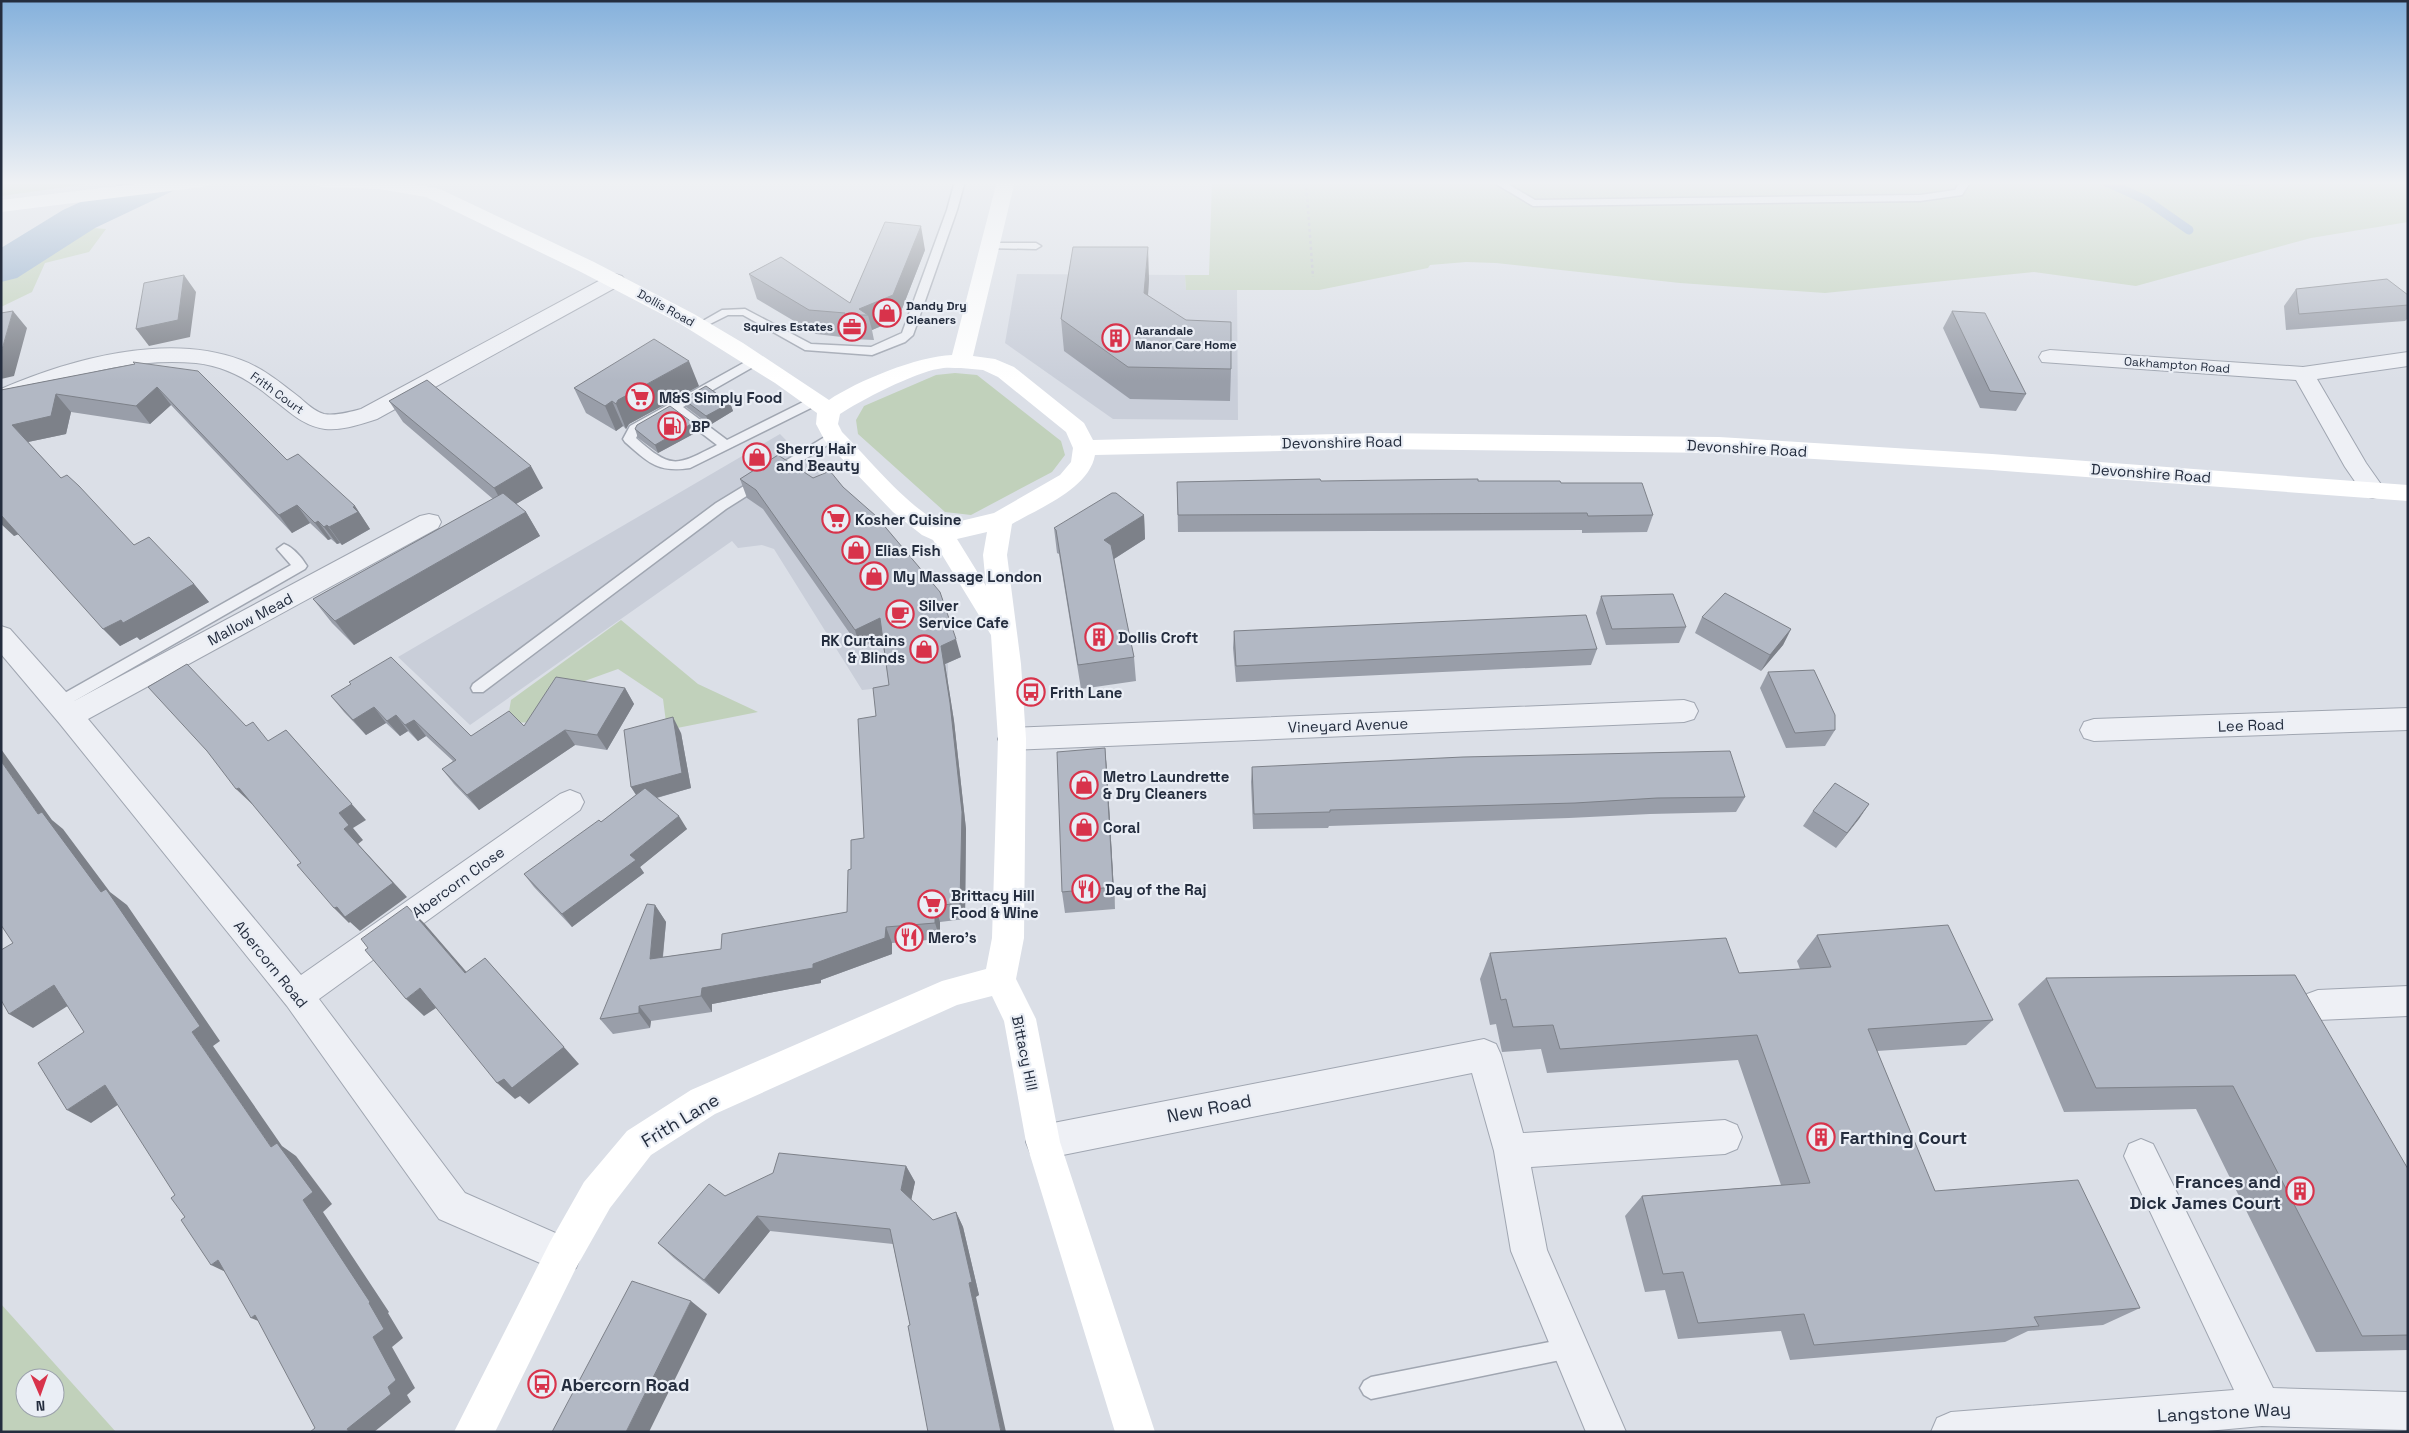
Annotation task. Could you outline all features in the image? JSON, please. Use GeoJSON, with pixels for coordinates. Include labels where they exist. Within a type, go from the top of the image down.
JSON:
{"type":"FeatureCollection","features":[{"type":"Feature","properties":{"kind":"main road","name":"Dollis Road"},"geometry":{"type":"LineString","coordinates":[[548,248],[615,280],[700,326],[756,360],[822,406]]}},
{"type":"Feature","properties":{"kind":"main road"},"geometry":{"type":"LineString","coordinates":[[961,361],[990,248]]}},
{"type":"Feature","properties":{"kind":"main road"},"geometry":{"type":"LineString","coordinates":[[961,361],[988,364],[1006,372],[1076,428],[1085,448],[1082,464],[1068,481],[1001,520],[942,534],[935,532],[915,517],[833,436],[827,424],[822,406],[845,400],[904,373],[934,362],[961,361]]}},
{"type":"Feature","properties":{"kind":"main road","name":"Devonshire Road"},"geometry":{"type":"LineString","coordinates":[[1085,448],[1377,441],[1719,445],[1992,462],[2408,493]]}},
{"type":"Feature","properties":{"kind":"main road"},"geometry":{"type":"LineString","coordinates":[[1000,980],[1008,938],[1012,739],[1008,664],[995,555],[1001,520]]}},
{"type":"Feature","properties":{"kind":"main road"},"geometry":{"type":"LineString","coordinates":[[942,534],[958,563],[1004,634]]}},
{"type":"Feature","properties":{"kind":"main road","name":"Bittacy Hill"},"geometry":{"type":"LineString","coordinates":[[1000,980],[1020,1019],[1043,1142],[1135,1432]]}},
{"type":"Feature","properties":{"kind":"main road","name":"Frith Lane"},"geometry":{"type":"LineString","coordinates":[[474,1432],[563,1255],[596,1195],[639,1143],[703,1102],[953,991],[1000,980]]}},
{"type":"Feature","properties":{"kind":"street","name":"Frith Court"},"geometry":{"type":"LineString","coordinates":[[1,398],[62,374],[97,365],[142,358],[179,356],[223,361],[240,367],[257,376],[313,418],[339,421],[354,419],[369,414],[615,280]]}},
{"type":"Feature","properties":{"kind":"street","name":"Oakhampton Road"},"geometry":{"type":"LineString","coordinates":[[2050,357],[2303,374],[2408,359]]}},
{"type":"Feature","properties":{"kind":"street"},"geometry":{"type":"LineString","coordinates":[[2303,374],[2357,467],[2374,490]]}},
{"type":"Feature","properties":{"kind":"street","name":"Mallow Mead"},"geometry":{"type":"LineString","coordinates":[[64,709],[429,522]]}},
{"type":"Feature","properties":{"kind":"street","name":"Abercorn Road"},"geometry":{"type":"LineString","coordinates":[[1,636],[64,709],[298,996],[452,1206],[563,1255]]}},
{"type":"Feature","properties":{"kind":"street","name":"Vineyard Avenue"},"geometry":{"type":"LineString","coordinates":[[1012,739],[1684,711]]}},
{"type":"Feature","properties":{"kind":"street","name":"Lee Road"},"geometry":{"type":"LineString","coordinates":[[2094,730],[2408,719]]}},
{"type":"Feature","properties":{"kind":"street","name":"Abercorn Close"},"geometry":{"type":"LineString","coordinates":[[298,996],[570,802]]}},
{"type":"Feature","properties":{"kind":"street"},"geometry":{"type":"LineString","coordinates":[[2318,1005],[2408,1001]]}},
{"type":"Feature","properties":{"kind":"street","name":"New Road"},"geometry":{"type":"LineString","coordinates":[[1043,1142],[1484,1055],[1511,1151]]}},
{"type":"Feature","properties":{"kind":"street"},"geometry":{"type":"LineString","coordinates":[[1606,1432],[1529,1251],[1511,1151],[1725,1136]]}},
{"type":"Feature","properties":{"kind":"street"},"geometry":{"type":"LineString","coordinates":[[2142,1156],[2262,1407]]}},
{"type":"Feature","properties":{"kind":"street","name":"Langstone Way"},"geometry":{"type":"LineString","coordinates":[[1951,1432],[2262,1407],[2408,1411]]}},
{"type":"Feature","properties":{"kind":"lane"},"geometry":{"type":"LineString","coordinates":[[700,326],[726,312],[745,312],[809,347],[872,351],[907,335],[938,248]]}},
{"type":"Feature","properties":{"kind":"lane"},"geometry":{"type":"LineString","coordinates":[[756,360],[634,429],[629,439],[659,465],[672,468],[690,464],[727,446],[822,406]]}},
{"type":"Feature","properties":{"kind":"lane"},"geometry":{"type":"LineString","coordinates":[[674,406],[727,446]]}},
{"type":"Feature","properties":{"kind":"lane"},"geometry":{"type":"LineString","coordinates":[[478,688],[721,506],[833,436]]}},
{"type":"Feature","properties":{"kind":"lane"},"geometry":{"type":"LineString","coordinates":[[64,709],[300,566],[284,549]]}},
{"type":"Feature","properties":{"kind":"lane"},"geometry":{"type":"LineString","coordinates":[[1371,1388],[1570,1348]]}},
{"type":"Feature","properties":{"kind":"path"},"geometry":{"type":"LineString","coordinates":[[1311,248],[1313,277]]}},
{"type":"Feature","properties":{"kind":"shaded area"},"geometry":{"type":"Polygon","coordinates":[[[1017,274],[1185,275],[1186,290],[1237,290],[1238,420],[1113,419],[1005,343],[1017,274]]]}},
{"type":"Feature","properties":{"kind":"shaded area"},"geometry":{"type":"Polygon","coordinates":[[[780,434],[835,490],[961,657],[948,663],[948,681],[862,690],[774,549],[762,545],[738,548],[732,541],[470,725],[398,657],[780,434]]]}},
{"type":"Feature","properties":{"kind":"green space"},"geometry":{"type":"Polygon","coordinates":[[[19,248],[92,248],[89,252],[45,263],[32,292],[1,307],[1,259],[19,248]]]}},
{"type":"Feature","properties":{"kind":"green space"},"geometry":{"type":"Polygon","coordinates":[[[1210,248],[2275,248],[2136,286],[2034,272],[1825,293],[1680,283],[1496,263],[1466,262],[1430,265],[1428,268],[1319,290],[1186,290],[1185,275],[1209,275],[1210,248]]]}},
{"type":"Feature","properties":{"kind":"green space"},"geometry":{"type":"Polygon","coordinates":[[[955,373],[977,375],[1061,441],[1065,455],[1052,472],[971,515],[945,512],[858,434],[856,420],[864,406],[936,375],[955,373]]]}},
{"type":"Feature","properties":{"kind":"green space"},"geometry":{"type":"Polygon","coordinates":[[[621,620],[698,684],[758,712],[667,730],[663,699],[618,669],[568,687],[540,722],[507,723],[511,700],[621,620]]]}},
{"type":"Feature","properties":{"kind":"green space"},"geometry":{"type":"Polygon","coordinates":[[[1,1304],[58,1368],[15,1368],[15,1418],[65,1418],[65,1375],[116,1432],[1,1432],[1,1304]]]}},
{"type":"Feature","properties":{"kind":"building"},"geometry":{"type":"Polygon","coordinates":[[[874,248],[912,248],[893,295],[859,309],[868,315],[845,315],[845,313],[809,310],[749,274],[781,257],[850,303],[874,248]]]}},
{"type":"Feature","properties":{"kind":"building"},"geometry":{"type":"Polygon","coordinates":[[[1073,248],[1148,248],[1144,293],[1186,320],[1231,322],[1231,369],[1128,367],[1061,319],[1073,248]]]}},
{"type":"Feature","properties":{"kind":"building"},"geometry":{"type":"Polygon","coordinates":[[[184,275],[178,320],[136,329],[144,283],[184,275]]]}},
{"type":"Feature","properties":{"kind":"building"},"geometry":{"type":"Polygon","coordinates":[[[2387,279],[2408,295],[2408,305],[2299,314],[2296,289],[2387,279]]]}},
{"type":"Feature","properties":{"kind":"building"},"geometry":{"type":"Polygon","coordinates":[[[13,311],[1,353],[1,313],[13,311]]]}},
{"type":"Feature","properties":{"kind":"building"},"geometry":{"type":"Polygon","coordinates":[[[1952,311],[1985,313],[2026,394],[1990,391],[1952,311]]]}},
{"type":"Feature","properties":{"kind":"building"},"geometry":{"type":"Polygon","coordinates":[[[654,339],[689,361],[618,400],[616,404],[612,401],[605,406],[574,388],[654,339]]]}},
{"type":"Feature","properties":{"kind":"building"},"geometry":{"type":"Polygon","coordinates":[[[133,362],[198,371],[287,460],[298,454],[355,506],[353,507],[358,512],[329,527],[327,525],[324,527],[318,521],[315,523],[297,505],[279,515],[157,387],[136,406],[56,394],[51,416],[12,425],[61,478],[67,475],[79,486],[134,545],[149,537],[194,584],[123,623],[121,620],[103,629],[1,516],[1,390],[135,364],[133,362]]]}},
{"type":"Feature","properties":{"kind":"building"},"geometry":{"type":"Polygon","coordinates":[[[427,380],[531,466],[494,488],[389,401],[427,380]]]}},
{"type":"Feature","properties":{"kind":"building"},"geometry":{"type":"Polygon","coordinates":[[[706,386],[730,403],[706,416],[683,399],[706,386]]]}},
{"type":"Feature","properties":{"kind":"building"},"geometry":{"type":"Polygon","coordinates":[[[670,406],[693,423],[655,445],[635,429],[637,425],[670,406]]]}},
{"type":"Feature","properties":{"kind":"building"},"geometry":{"type":"Polygon","coordinates":[[[778,455],[813,478],[830,471],[843,487],[876,516],[940,592],[956,639],[941,646],[950,703],[962,812],[960,903],[935,906],[935,923],[886,927],[885,938],[813,964],[813,968],[702,988],[701,996],[639,1006],[639,1013],[600,1019],[647,904],[655,905],[650,959],[721,949],[722,934],[847,912],[848,870],[851,869],[851,840],[864,838],[858,719],[876,716],[873,688],[889,685],[880,618],[855,630],[756,490],[740,479],[778,455]]]}},
{"type":"Feature","properties":{"kind":"building"},"geometry":{"type":"Polygon","coordinates":[[[1320,479],[1321,481],[1478,479],[1478,481],[1642,483],[1653,515],[1588,516],[1587,513],[1178,515],[1177,482],[1320,479]]]}},
{"type":"Feature","properties":{"kind":"building"},"geometry":{"type":"Polygon","coordinates":[[[503,493],[526,512],[335,621],[313,599],[503,493]]]}},
{"type":"Feature","properties":{"kind":"building","name":"Dollis Croft"},"geometry":{"type":"Polygon","coordinates":[[[1112,493],[1116,493],[1144,515],[1104,540],[1111,545],[1134,657],[1078,665],[1056,530],[1054,528],[1112,493]]]}},
{"type":"Feature","properties":{"kind":"building"},"geometry":{"type":"Polygon","coordinates":[[[1725,593],[1791,629],[1770,655],[1702,617],[1725,593]]]}},
{"type":"Feature","properties":{"kind":"building"},"geometry":{"type":"Polygon","coordinates":[[[1673,594],[1686,627],[1612,629],[1601,596],[1673,594]]]}},
{"type":"Feature","properties":{"kind":"building"},"geometry":{"type":"Polygon","coordinates":[[[1586,615],[1597,649],[1236,666],[1234,631],[1586,615]]]}},
{"type":"Feature","properties":{"kind":"building"},"geometry":{"type":"Polygon","coordinates":[[[391,657],[471,736],[509,711],[524,726],[556,677],[625,688],[597,735],[565,730],[467,795],[442,769],[456,760],[414,720],[405,725],[396,715],[387,721],[374,707],[353,720],[331,696],[351,684],[349,682],[391,657]]]}},
{"type":"Feature","properties":{"kind":"building"},"geometry":{"type":"Polygon","coordinates":[[[187,664],[246,726],[253,722],[268,741],[286,730],[352,804],[339,813],[349,825],[344,829],[393,883],[345,917],[337,907],[334,908],[297,865],[301,863],[239,788],[236,789],[207,751],[148,687],[187,664]]]}},
{"type":"Feature","properties":{"kind":"building"},"geometry":{"type":"Polygon","coordinates":[[[1814,670],[1835,715],[1835,730],[1795,733],[1768,672],[1814,670]]]}},
{"type":"Feature","properties":{"kind":"building"},"geometry":{"type":"Polygon","coordinates":[[[673,717],[682,773],[631,787],[624,730],[673,717]]]}},
{"type":"Feature","properties":{"kind":"building"},"geometry":{"type":"Polygon","coordinates":[[[1105,748],[1113,887],[1062,892],[1057,752],[1105,748]]]}},
{"type":"Feature","properties":{"kind":"building"},"geometry":{"type":"Polygon","coordinates":[[[1730,751],[1745,797],[1657,798],[1575,803],[1254,814],[1252,767],[1463,757],[1730,751]]]}},
{"type":"Feature","properties":{"kind":"building"},"geometry":{"type":"Polygon","coordinates":[[[1,761],[38,814],[42,812],[101,892],[106,889],[200,1026],[192,1032],[271,1147],[277,1143],[313,1192],[303,1200],[370,1302],[384,1329],[373,1337],[396,1380],[388,1387],[391,1394],[347,1429],[349,1432],[310,1432],[315,1428],[255,1315],[251,1318],[218,1260],[211,1265],[181,1220],[185,1217],[171,1198],[175,1195],[105,1085],[67,1110],[38,1063],[84,1032],[54,985],[9,1014],[1,1000],[1,950],[13,943],[1,925],[1,761]]]}},
{"type":"Feature","properties":{"kind":"building"},"geometry":{"type":"Polygon","coordinates":[[[1835,783],[1869,804],[1847,833],[1813,811],[1835,783]]]}},
{"type":"Feature","properties":{"kind":"building"},"geometry":{"type":"Polygon","coordinates":[[[645,788],[679,816],[630,855],[636,860],[562,914],[524,874],[599,820],[601,822],[645,788]]]}},
{"type":"Feature","properties":{"kind":"building"},"geometry":{"type":"Polygon","coordinates":[[[407,906],[465,973],[485,958],[564,1047],[512,1088],[504,1079],[497,1083],[420,988],[406,999],[365,950],[368,948],[361,939],[407,906]]]}},
{"type":"Feature","properties":{"kind":"building","name":"Farthing Court"},"geometry":{"type":"Polygon","coordinates":[[[1948,925],[1993,1020],[1868,1029],[1935,1191],[2078,1180],[2140,1308],[2034,1317],[2039,1326],[1814,1345],[1804,1314],[1698,1323],[1683,1272],[1663,1274],[1642,1196],[1810,1183],[1757,1035],[1560,1049],[1553,1025],[1513,1027],[1506,999],[1501,1000],[1490,953],[1726,938],[1739,973],[1831,967],[1817,935],[1948,925]]]}},
{"type":"Feature","properties":{"kind":"building","name":"Frances and Dick James Court"},"geometry":{"type":"Polygon","coordinates":[[[2295,975],[2408,1169],[2408,1335],[2362,1336],[2233,1086],[2096,1088],[2046,978],[2295,975]]]}},
{"type":"Feature","properties":{"kind":"building"},"geometry":{"type":"Polygon","coordinates":[[[779,1153],[906,1166],[901,1190],[933,1220],[956,1212],[972,1282],[969,1283],[1001,1432],[928,1432],[908,1326],[910,1325],[890,1229],[757,1216],[704,1280],[658,1243],[709,1184],[725,1196],[773,1173],[779,1153]]]}},
{"type":"Feature","properties":{"kind":"building"},"geometry":{"type":"Polygon","coordinates":[[[632,1281],[691,1301],[626,1432],[552,1432],[632,1281]]]}},
{"type":"Feature","properties":{"kind":"waterway"},"geometry":{"type":"LineString","coordinates":[[1,268],[33,248]]}},
{"type":"Feature","properties":{"kind":"place","name":"Dandy Dry Cleaners"},"geometry":{"type":"Point","coordinates":[887,313]}},
{"type":"Feature","properties":{"kind":"place","name":"Squires Estates"},"geometry":{"type":"Point","coordinates":[852,327]}},
{"type":"Feature","properties":{"kind":"place","name":"Aarandale Manor Care Home"},"geometry":{"type":"Point","coordinates":[1116,338]}},
{"type":"Feature","properties":{"kind":"place","name":"M&S Simply Food"},"geometry":{"type":"Point","coordinates":[640,397]}},
{"type":"Feature","properties":{"kind":"place","name":"BP"},"geometry":{"type":"Point","coordinates":[672,426]}},
{"type":"Feature","properties":{"kind":"place","name":"Sherry Hair and Beauty"},"geometry":{"type":"Point","coordinates":[757,457]}},
{"type":"Feature","properties":{"kind":"place","name":"Kosher Cuisine"},"geometry":{"type":"Point","coordinates":[836,519]}},
{"type":"Feature","properties":{"kind":"place","name":"Elias Fish"},"geometry":{"type":"Point","coordinates":[856,550]}},
{"type":"Feature","properties":{"kind":"place","name":"My Massage London"},"geometry":{"type":"Point","coordinates":[874,576]}},
{"type":"Feature","properties":{"kind":"place","name":"Silver Service Cafe"},"geometry":{"type":"Point","coordinates":[900,614]}},
{"type":"Feature","properties":{"kind":"place","name":"Dollis Croft"},"geometry":{"type":"Point","coordinates":[1099,637]}},
{"type":"Feature","properties":{"kind":"place","name":"RK Curtains & Blinds"},"geometry":{"type":"Point","coordinates":[924,649]}},
{"type":"Feature","properties":{"kind":"place","name":"Frith Lane"},"geometry":{"type":"Point","coordinates":[1031,692]}},
{"type":"Feature","properties":{"kind":"place","name":"Metro Laundrette & Dry Cleaners"},"geometry":{"type":"Point","coordinates":[1084,785]}},
{"type":"Feature","properties":{"kind":"place","name":"Coral"},"geometry":{"type":"Point","coordinates":[1084,827]}},
{"type":"Feature","properties":{"kind":"place","name":"Day of the Raj"},"geometry":{"type":"Point","coordinates":[1086,889]}},
{"type":"Feature","properties":{"kind":"place","name":"Brittacy Hill Food & Wine"},"geometry":{"type":"Point","coordinates":[932,904]}},
{"type":"Feature","properties":{"kind":"place","name":"Mero's"},"geometry":{"type":"Point","coordinates":[909,937]}},
{"type":"Feature","properties":{"kind":"place","name":"Farthing Court"},"geometry":{"type":"Point","coordinates":[1821,1137]}},
{"type":"Feature","properties":{"kind":"place","name":"Frances and Dick James Court"},"geometry":{"type":"Point","coordinates":[2300,1191]}},
{"type":"Feature","properties":{"kind":"place","name":"Abercorn Road"},"geometry":{"type":"Point","coordinates":[542,1384]}}]}
